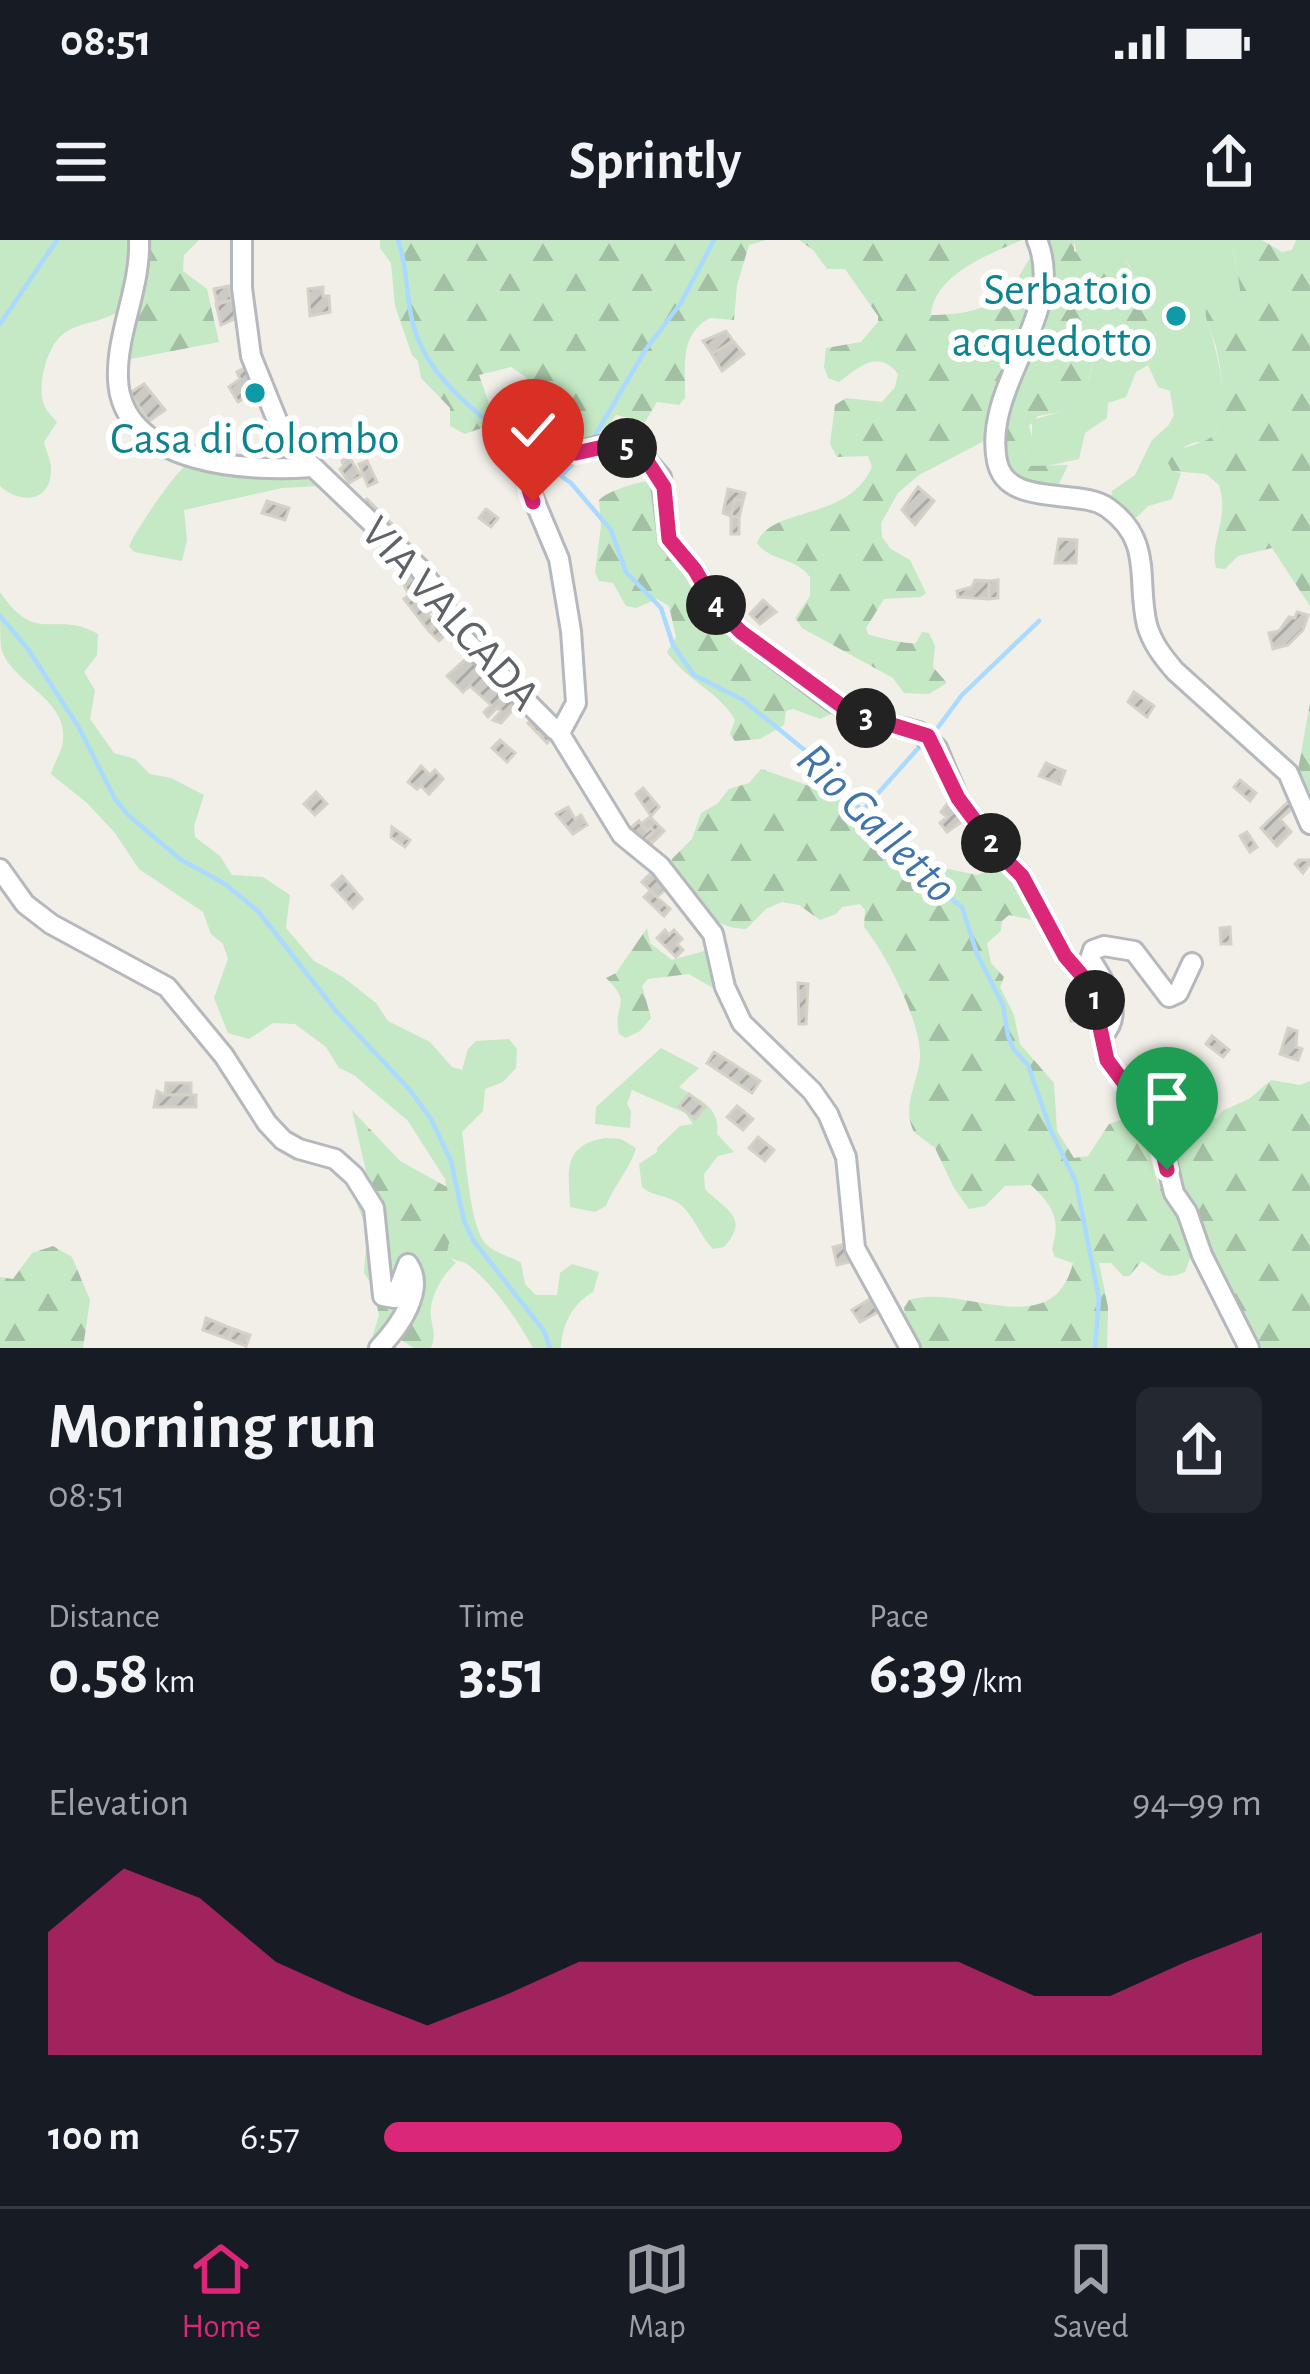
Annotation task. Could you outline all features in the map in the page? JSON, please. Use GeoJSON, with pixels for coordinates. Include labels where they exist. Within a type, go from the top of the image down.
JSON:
{"type":"FeatureCollection","features":[{"type":"Feature","properties":{"kind":"street"},"geometry":{"type":"LineString","coordinates":[[139,240],[136,286],[118,377],[130,416],[152,438],[182,455],[265,468],[311,467]]}},
{"type":"Feature","properties":{"kind":"street","name":"VIA VALCADA"},"geometry":{"type":"LineString","coordinates":[[242,240],[242,288],[254,370],[285,440],[419,568],[459,634],[558,731],[622,835],[660,866],[713,934],[725,987],[742,1023],[812,1091],[828,1114],[847,1156],[855,1248],[910,1348]]}},
{"type":"Feature","properties":{"kind":"street"},"geometry":{"type":"LineString","coordinates":[[1036,240],[1042,261],[1038,305],[1004,388],[996,422],[1001,474],[1026,490],[1096,501],[1111,510],[1142,555],[1144,611],[1160,653],[1288,773],[1310,824]]}},
{"type":"Feature","properties":{"kind":"street","name":"VIA VALCADA"},"geometry":{"type":"LineString","coordinates":[[558,731],[575,709],[574,662],[563,574],[529,491],[527,458],[541,447],[572,453],[603,445],[626,448],[661,477],[669,539],[695,570],[717,608],[741,632],[850,712],[928,736],[958,798],[1022,876],[1065,956],[1091,986],[1107,1060],[1157,1127],[1174,1193],[1249,1348]]}},
{"type":"Feature","properties":{"kind":"street"},"geometry":{"type":"LineString","coordinates":[[0,869],[25,904],[50,924],[167,987],[224,1056],[283,1140],[334,1159],[363,1186],[374,1208],[383,1296],[395,1298],[406,1265],[412,1266],[415,1279],[399,1325],[379,1348]]}},
{"type":"Feature","properties":{"kind":"street"},"geometry":{"type":"LineString","coordinates":[[1102,1036],[1111,1028],[1113,1013],[1106,984],[1090,959],[1094,950],[1104,946],[1134,951],[1169,997],[1178,993],[1192,963]]}},
{"type":"Feature","properties":{"kind":"green space"},"geometry":{"type":"Polygon","coordinates":[[[0,240],[132,240],[123,308],[69,330],[56,341],[47,359],[42,399],[57,422],[44,442],[51,471],[40,495],[25,498],[0,486],[0,240]]]}},
{"type":"Feature","properties":{"kind":"green space"},"geometry":{"type":"Polygon","coordinates":[[[143,240],[199,240],[184,255],[183,271],[207,289],[219,342],[126,360],[143,240]]]}},
{"type":"Feature","properties":{"kind":"green space"},"geometry":{"type":"Polygon","coordinates":[[[380,240],[766,240],[749,245],[737,285],[734,320],[710,318],[688,343],[685,398],[679,405],[657,402],[645,422],[616,415],[599,433],[566,441],[558,438],[526,377],[511,367],[479,375],[492,412],[482,428],[465,434],[450,426],[450,408],[421,378],[412,355],[395,306],[391,263],[380,240]]]}},
{"type":"Feature","properties":{"kind":"green space"},"geometry":{"type":"Polygon","coordinates":[[[799,240],[1022,240],[953,277],[934,301],[931,315],[962,313],[992,303],[1009,291],[1031,257],[1037,261],[1034,293],[992,396],[986,440],[919,475],[898,493],[881,523],[882,537],[910,560],[926,593],[884,599],[866,628],[868,634],[913,643],[922,632],[929,633],[935,646],[933,667],[947,683],[929,694],[904,693],[893,678],[802,628],[795,618],[810,596],[810,577],[757,543],[778,523],[829,505],[861,485],[872,467],[868,456],[837,457],[830,444],[835,405],[846,398],[882,402],[895,387],[898,374],[875,361],[839,382],[828,378],[826,348],[861,342],[878,316],[845,269],[827,269],[799,240]]]}},
{"type":"Feature","properties":{"kind":"green space"},"geometry":{"type":"Polygon","coordinates":[[[1045,240],[1074,240],[1074,251],[1083,256],[1098,243],[1104,244],[1118,252],[1132,270],[1150,272],[1159,279],[1159,297],[1150,321],[1125,332],[1095,355],[1087,385],[1069,396],[1060,412],[1038,416],[1029,426],[1032,437],[1024,455],[1030,466],[1068,465],[1057,488],[1014,480],[1004,465],[1002,436],[1045,240]]]}},
{"type":"Feature","properties":{"kind":"green space"},"geometry":{"type":"Polygon","coordinates":[[[1074,240],[1238,240],[1233,247],[1240,290],[1235,307],[1205,318],[1222,381],[1217,430],[1206,441],[1187,445],[1168,463],[1172,471],[1181,473],[1172,499],[1148,506],[1137,517],[1130,517],[1111,497],[1112,491],[1135,475],[1152,440],[1174,415],[1170,391],[1158,387],[1148,365],[1136,372],[1126,397],[1108,403],[1107,418],[1085,433],[1079,459],[1037,468],[1024,455],[1032,437],[1032,420],[1060,412],[1069,396],[1089,379],[1095,355],[1125,332],[1150,321],[1128,264],[1098,243],[1084,256],[1077,256],[1074,240]]]}},
{"type":"Feature","properties":{"kind":"green space"},"geometry":{"type":"Polygon","coordinates":[[[1238,240],[1262,240],[1282,252],[1292,250],[1296,240],[1310,240],[1310,606],[1272,548],[1238,556],[1225,569],[1216,568],[1222,509],[1219,485],[1206,474],[1172,471],[1168,463],[1180,450],[1210,438],[1219,425],[1221,376],[1206,310],[1234,307],[1240,290],[1233,246],[1238,240]]]}},
{"type":"Feature","properties":{"kind":"green space"},"geometry":{"type":"Polygon","coordinates":[[[186,466],[242,475],[302,476],[321,486],[282,488],[184,510],[187,540],[182,561],[134,552],[129,546],[139,529],[186,466]]]}},
{"type":"Feature","properties":{"kind":"green space"},"geometry":{"type":"Polygon","coordinates":[[[652,480],[663,539],[719,622],[748,649],[838,711],[820,719],[786,711],[784,725],[760,739],[735,741],[730,734],[735,720],[728,710],[667,652],[676,637],[669,606],[657,599],[636,608],[626,606],[613,583],[599,581],[595,572],[599,500],[652,480]]]}},
{"type":"Feature","properties":{"kind":"green space"},"geometry":{"type":"Polygon","coordinates":[[[0,592],[13,609],[36,623],[83,627],[98,634],[97,655],[84,672],[95,690],[90,719],[114,753],[135,759],[150,774],[171,778],[204,795],[195,837],[220,856],[232,875],[263,877],[290,895],[286,928],[314,961],[376,1003],[388,1021],[430,1042],[452,1067],[462,1070],[468,1049],[476,1041],[509,1039],[517,1049],[516,1068],[503,1082],[485,1089],[483,1111],[462,1132],[470,1192],[481,1237],[491,1248],[521,1263],[525,1284],[536,1295],[557,1295],[560,1273],[572,1264],[599,1272],[593,1292],[570,1316],[561,1348],[533,1348],[490,1285],[469,1265],[447,1255],[452,1225],[445,1179],[408,1121],[339,1068],[326,1047],[295,1024],[273,1023],[249,1039],[228,1033],[214,998],[228,959],[203,912],[139,869],[115,833],[51,774],[63,743],[62,725],[48,701],[15,671],[1,648],[0,592]]]}},
{"type":"Feature","properties":{"kind":"green space"},"geometry":{"type":"Polygon","coordinates":[[[1310,703],[1310,807],[1298,770],[1310,703]]]}},
{"type":"Feature","properties":{"kind":"green space"},"geometry":{"type":"Polygon","coordinates":[[[761,769],[838,796],[881,840],[901,876],[923,880],[938,867],[978,875],[995,866],[1033,901],[1034,920],[1009,915],[987,943],[991,963],[1004,977],[1000,987],[1014,1015],[1020,1044],[1054,1083],[1057,1131],[1074,1158],[1088,1156],[1109,1124],[1123,1119],[1136,1124],[1192,1253],[1185,1272],[1172,1276],[1142,1261],[1129,1276],[1111,1263],[1099,1263],[1108,1307],[1107,1348],[921,1348],[907,1326],[904,1308],[909,1300],[954,1298],[1003,1306],[1046,1301],[1062,1288],[1073,1263],[1055,1257],[1053,1214],[1031,1185],[1005,1186],[985,1206],[969,1209],[935,1148],[914,1132],[910,1104],[919,1043],[892,971],[864,927],[865,910],[860,904],[842,907],[820,920],[799,905],[782,902],[766,909],[746,929],[733,927],[702,909],[670,868],[672,859],[692,839],[701,813],[729,789],[749,783],[761,769]]]}},
{"type":"Feature","properties":{"kind":"green space"},"geometry":{"type":"Polygon","coordinates":[[[647,928],[650,943],[672,960],[708,950],[720,992],[689,974],[648,979],[642,986],[651,1018],[626,1038],[619,1034],[619,994],[606,978],[616,973],[647,928]]]}},
{"type":"Feature","properties":{"kind":"green space"},"geometry":{"type":"Polygon","coordinates":[[[661,1048],[699,1068],[679,1087],[712,1110],[717,1134],[734,1152],[718,1156],[704,1174],[705,1189],[735,1221],[724,1247],[713,1249],[681,1205],[642,1187],[639,1164],[680,1126],[693,1124],[685,1113],[632,1090],[627,1104],[630,1128],[595,1124],[596,1107],[661,1048]]]}},
{"type":"Feature","properties":{"kind":"green space"},"geometry":{"type":"Polygon","coordinates":[[[1271,1080],[1300,1085],[1310,1081],[1310,1348],[1256,1348],[1195,1212],[1177,1186],[1169,1144],[1188,1119],[1217,1118],[1271,1080]]]}},
{"type":"Feature","properties":{"kind":"green space"},"geometry":{"type":"Polygon","coordinates":[[[352,1110],[400,1161],[447,1187],[452,1226],[447,1254],[456,1263],[434,1295],[431,1348],[414,1348],[396,1337],[371,1341],[379,1315],[364,1273],[367,1230],[356,1202],[366,1180],[352,1110]]]}},
{"type":"Feature","properties":{"kind":"green space"},"geometry":{"type":"Polygon","coordinates":[[[605,1138],[621,1139],[636,1148],[630,1163],[606,1206],[595,1212],[570,1207],[569,1172],[574,1154],[605,1138]]]}},
{"type":"Feature","properties":{"kind":"green space"},"geometry":{"type":"Polygon","coordinates":[[[53,1246],[72,1257],[90,1300],[83,1348],[0,1348],[0,1277],[13,1279],[32,1253],[53,1246]]]}},
{"type":"Feature","properties":{"kind":"building"},"geometry":{"type":"Polygon","coordinates":[[[229,286],[232,300],[217,303],[214,289],[229,286]]]}},
{"type":"Feature","properties":{"kind":"building"},"geometry":{"type":"Polygon","coordinates":[[[323,287],[330,312],[310,316],[308,289],[323,287]]]}},
{"type":"Feature","properties":{"kind":"building"},"geometry":{"type":"Polygon","coordinates":[[[235,300],[239,317],[221,325],[216,304],[235,300]]]}},
{"type":"Feature","properties":{"kind":"building","name":"Serbatoio acquedotto"},"geometry":{"type":"Polygon","coordinates":[[[1176,303],[1189,316],[1176,329],[1163,316],[1176,303]]]}},
{"type":"Feature","properties":{"kind":"building"},"geometry":{"type":"Polygon","coordinates":[[[726,331],[733,341],[712,354],[703,341],[726,331]]]}},
{"type":"Feature","properties":{"kind":"building"},"geometry":{"type":"Polygon","coordinates":[[[733,341],[744,354],[722,371],[712,354],[733,341]]]}},
{"type":"Feature","properties":{"kind":"building","name":"Casa di Colombo"},"geometry":{"type":"Polygon","coordinates":[[[249,366],[260,389],[238,402],[229,387],[240,379],[237,372],[249,366]]]}},
{"type":"Feature","properties":{"kind":"building"},"geometry":{"type":"Polygon","coordinates":[[[144,384],[165,410],[149,421],[130,393],[144,384]]]}},
{"type":"Feature","properties":{"kind":"building"},"geometry":{"type":"Polygon","coordinates":[[[349,457],[361,476],[349,483],[340,469],[349,457]]]}},
{"type":"Feature","properties":{"kind":"building"},"geometry":{"type":"Polygon","coordinates":[[[367,461],[377,482],[368,486],[359,464],[367,461]]]}},
{"type":"Feature","properties":{"kind":"building"},"geometry":{"type":"Polygon","coordinates":[[[918,487],[934,501],[915,525],[902,510],[918,487]]]}},
{"type":"Feature","properties":{"kind":"building"},"geometry":{"type":"Polygon","coordinates":[[[728,489],[745,493],[743,501],[735,499],[731,516],[723,513],[728,489]]]}},
{"type":"Feature","properties":{"kind":"building"},"geometry":{"type":"Polygon","coordinates":[[[367,499],[407,539],[401,545],[360,505],[367,499]]]}},
{"type":"Feature","properties":{"kind":"building"},"geometry":{"type":"Polygon","coordinates":[[[735,499],[743,501],[739,518],[731,516],[735,499]]]}},
{"type":"Feature","properties":{"kind":"building"},"geometry":{"type":"Polygon","coordinates":[[[267,501],[289,508],[285,520],[262,513],[267,501]]]}},
{"type":"Feature","properties":{"kind":"building"},"geometry":{"type":"Polygon","coordinates":[[[486,509],[498,518],[491,527],[479,518],[486,509]]]}},
{"type":"Feature","properties":{"kind":"building"},"geometry":{"type":"Polygon","coordinates":[[[731,516],[739,518],[739,534],[731,534],[731,516]]]}},
{"type":"Feature","properties":{"kind":"building"},"geometry":{"type":"Polygon","coordinates":[[[1059,539],[1077,540],[1076,563],[1055,563],[1059,539]]]}},
{"type":"Feature","properties":{"kind":"building"},"geometry":{"type":"Polygon","coordinates":[[[408,570],[445,614],[433,609],[427,615],[409,595],[400,577],[408,570]]]}},
{"type":"Feature","properties":{"kind":"building"},"geometry":{"type":"Polygon","coordinates":[[[975,580],[989,581],[989,599],[958,597],[957,591],[972,587],[975,580]]]}},
{"type":"Feature","properties":{"kind":"building"},"geometry":{"type":"Polygon","coordinates":[[[998,580],[998,598],[989,599],[989,581],[998,580]]]}},
{"type":"Feature","properties":{"kind":"building"},"geometry":{"type":"Polygon","coordinates":[[[409,595],[435,622],[429,631],[404,599],[409,595]]]}},
{"type":"Feature","properties":{"kind":"building"},"geometry":{"type":"Polygon","coordinates":[[[763,600],[776,612],[760,624],[750,614],[763,600]]]}},
{"type":"Feature","properties":{"kind":"building"},"geometry":{"type":"Polygon","coordinates":[[[1297,612],[1308,615],[1303,630],[1288,645],[1273,649],[1269,633],[1279,631],[1297,612]]]}},
{"type":"Feature","properties":{"kind":"building"},"geometry":{"type":"Polygon","coordinates":[[[441,617],[452,628],[439,641],[429,631],[441,617]]]}},
{"type":"Feature","properties":{"kind":"building"},"geometry":{"type":"Polygon","coordinates":[[[471,654],[521,701],[501,723],[493,720],[501,711],[497,708],[488,717],[484,712],[491,705],[470,686],[463,692],[447,676],[471,654]]]}},
{"type":"Feature","properties":{"kind":"building"},"geometry":{"type":"Polygon","coordinates":[[[1134,692],[1154,706],[1147,717],[1128,702],[1134,692]]]}},
{"type":"Feature","properties":{"kind":"building"},"geometry":{"type":"Polygon","coordinates":[[[534,717],[553,737],[547,743],[528,723],[534,717]]]}},
{"type":"Feature","properties":{"kind":"building"},"geometry":{"type":"Polygon","coordinates":[[[500,740],[515,753],[507,762],[492,748],[500,740]]]}},
{"type":"Feature","properties":{"kind":"building"},"geometry":{"type":"Polygon","coordinates":[[[1046,763],[1065,771],[1060,784],[1039,776],[1046,763]]]}},
{"type":"Feature","properties":{"kind":"building"},"geometry":{"type":"Polygon","coordinates":[[[421,766],[430,775],[435,770],[443,779],[429,794],[408,782],[421,766]]]}},
{"type":"Feature","properties":{"kind":"building"},"geometry":{"type":"Polygon","coordinates":[[[1240,780],[1256,793],[1250,801],[1234,787],[1240,780]]]}},
{"type":"Feature","properties":{"kind":"building"},"geometry":{"type":"Polygon","coordinates":[[[643,788],[659,807],[651,816],[636,794],[643,788]]]}},
{"type":"Feature","properties":{"kind":"building"},"geometry":{"type":"Polygon","coordinates":[[[316,792],[327,804],[315,815],[304,804],[316,792]]]}},
{"type":"Feature","properties":{"kind":"building"},"geometry":{"type":"Polygon","coordinates":[[[1288,802],[1293,808],[1280,819],[1291,832],[1277,846],[1261,828],[1288,802]]]}},
{"type":"Feature","properties":{"kind":"building"},"geometry":{"type":"Polygon","coordinates":[[[947,804],[963,821],[947,832],[940,823],[947,817],[941,812],[947,804]]]}},
{"type":"Feature","properties":{"kind":"building"},"geometry":{"type":"Polygon","coordinates":[[[568,807],[575,819],[581,815],[587,825],[573,834],[556,814],[568,807]]]}},
{"type":"Feature","properties":{"kind":"building"},"geometry":{"type":"Polygon","coordinates":[[[650,817],[664,831],[644,851],[639,845],[654,831],[641,824],[650,817]]]}},
{"type":"Feature","properties":{"kind":"building"},"geometry":{"type":"Polygon","coordinates":[[[639,821],[647,831],[654,831],[639,845],[627,831],[639,821]]]}},
{"type":"Feature","properties":{"kind":"building"},"geometry":{"type":"Polygon","coordinates":[[[392,827],[410,840],[405,847],[391,837],[392,827]]]}},
{"type":"Feature","properties":{"kind":"building"},"geometry":{"type":"Polygon","coordinates":[[[1247,832],[1257,847],[1250,852],[1240,836],[1247,832]]]}},
{"type":"Feature","properties":{"kind":"building"},"geometry":{"type":"Polygon","coordinates":[[[1299,860],[1310,863],[1303,873],[1295,864],[1299,860]]]}},
{"type":"Feature","properties":{"kind":"building"},"geometry":{"type":"Polygon","coordinates":[[[651,873],[667,888],[657,897],[642,882],[651,873]]]}},
{"type":"Feature","properties":{"kind":"building"},"geometry":{"type":"Polygon","coordinates":[[[342,876],[362,899],[353,908],[332,885],[342,876]]]}},
{"type":"Feature","properties":{"kind":"building"},"geometry":{"type":"Polygon","coordinates":[[[650,891],[670,909],[664,916],[644,897],[650,891]]]}},
{"type":"Feature","properties":{"kind":"building"},"geometry":{"type":"Polygon","coordinates":[[[1230,927],[1231,944],[1221,944],[1220,928],[1230,927]]]}},
{"type":"Feature","properties":{"kind":"building"},"geometry":{"type":"Polygon","coordinates":[[[665,930],[669,935],[674,930],[682,939],[677,944],[683,950],[676,957],[657,938],[665,930]]]}},
{"type":"Feature","properties":{"kind":"building"},"geometry":{"type":"Polygon","coordinates":[[[798,983],[808,984],[806,1024],[799,1024],[798,983]]]}},
{"type":"Feature","properties":{"kind":"building"},"geometry":{"type":"Polygon","coordinates":[[[1086,995],[1088,1019],[1071,1021],[1068,998],[1086,995]]]}},
{"type":"Feature","properties":{"kind":"building"},"geometry":{"type":"Polygon","coordinates":[[[1288,1028],[1297,1031],[1296,1047],[1302,1049],[1298,1060],[1280,1054],[1288,1028]]]}},
{"type":"Feature","properties":{"kind":"building"},"geometry":{"type":"Polygon","coordinates":[[[1212,1036],[1229,1050],[1223,1057],[1206,1044],[1212,1036]]]}},
{"type":"Feature","properties":{"kind":"building"},"geometry":{"type":"Polygon","coordinates":[[[714,1052],[760,1081],[752,1093],[707,1063],[714,1052]]]}},
{"type":"Feature","properties":{"kind":"building"},"geometry":{"type":"Polygon","coordinates":[[[166,1083],[191,1083],[191,1094],[165,1095],[166,1083]]]}},
{"type":"Feature","properties":{"kind":"building"},"geometry":{"type":"Polygon","coordinates":[[[157,1091],[196,1095],[196,1107],[154,1107],[157,1091]]]}},
{"type":"Feature","properties":{"kind":"building"},"geometry":{"type":"Polygon","coordinates":[[[689,1094],[705,1107],[695,1119],[679,1106],[689,1094]]]}},
{"type":"Feature","properties":{"kind":"building"},"geometry":{"type":"Polygon","coordinates":[[[737,1106],[753,1119],[743,1130],[727,1117],[737,1106]]]}},
{"type":"Feature","properties":{"kind":"building"},"geometry":{"type":"Polygon","coordinates":[[[758,1137],[774,1150],[765,1161],[749,1148],[758,1137]]]}},
{"type":"Feature","properties":{"kind":"building"},"geometry":{"type":"Polygon","coordinates":[[[850,1243],[854,1261],[837,1265],[833,1247],[850,1243]]]}},
{"type":"Feature","properties":{"kind":"building"},"geometry":{"type":"Polygon","coordinates":[[[870,1299],[878,1312],[860,1322],[852,1310],[870,1299]]]}},
{"type":"Feature","properties":{"kind":"building"},"geometry":{"type":"Polygon","coordinates":[[[206,1318],[233,1329],[228,1339],[203,1330],[206,1318]]]}},
{"type":"Feature","properties":{"kind":"building"},"geometry":{"type":"Polygon","coordinates":[[[233,1329],[250,1335],[246,1346],[228,1339],[233,1329]]]}},
{"type":"Feature","properties":{"kind":"waterway"},"geometry":{"type":"LineString","coordinates":[[0,324],[57,240]]}},
{"type":"Feature","properties":{"kind":"waterway","name":"Rio Galletto"},"geometry":{"type":"LineString","coordinates":[[398,240],[411,315],[427,357],[471,408],[524,451]]}},
{"type":"Feature","properties":{"kind":"waterway"},"geometry":{"type":"LineString","coordinates":[[593,439],[646,349],[681,303],[714,240]]}},
{"type":"Feature","properties":{"kind":"waterway"},"geometry":{"type":"LineString","coordinates":[[562,475],[578,458]]}},
{"type":"Feature","properties":{"kind":"waterway","name":"Rio Galletto"},"geometry":{"type":"LineString","coordinates":[[538,460],[571,483],[611,530],[626,572],[661,608],[673,645],[694,675],[743,700],[829,770],[844,796],[883,826],[911,869],[962,907],[977,954],[1003,1005],[1008,1036],[1028,1065],[1051,1131],[1076,1182],[1099,1299],[1095,1348]]}},
{"type":"Feature","properties":{"kind":"waterway"},"geometry":{"type":"LineString","coordinates":[[0,616],[28,649],[78,726],[128,815],[180,859],[225,884],[258,911],[336,1011],[410,1090],[431,1119],[451,1161],[473,1240],[544,1331],[550,1348]]}},
{"type":"Feature","properties":{"kind":"waterway"},"geometry":{"type":"LineString","coordinates":[[933,734],[962,695],[1039,621]]}},
{"type":"Feature","properties":{"kind":"waterway"},"geometry":{"type":"LineString","coordinates":[[865,808],[921,745]]}},
{"type":"Feature","properties":{"kind":"place","name":"Serbatoio acquedotto"},"geometry":{"type":"Point","coordinates":[1176,316]}},
{"type":"Feature","properties":{"kind":"place","name":"Casa di Colombo"},"geometry":{"type":"Point","coordinates":[255,393]}},
{"type":"Feature","properties":{"kind":"route"},"geometry":{"type":"LineString","coordinates":[[533,502],[526,463],[541,447],[576,453],[612,445],[638,454],[661,477],[669,539],[695,570],[717,608],[741,632],[850,712],[928,736],[958,798],[1022,876],[1065,956],[1091,986],[1107,1060],[1157,1127],[1167,1170]]}}]}
